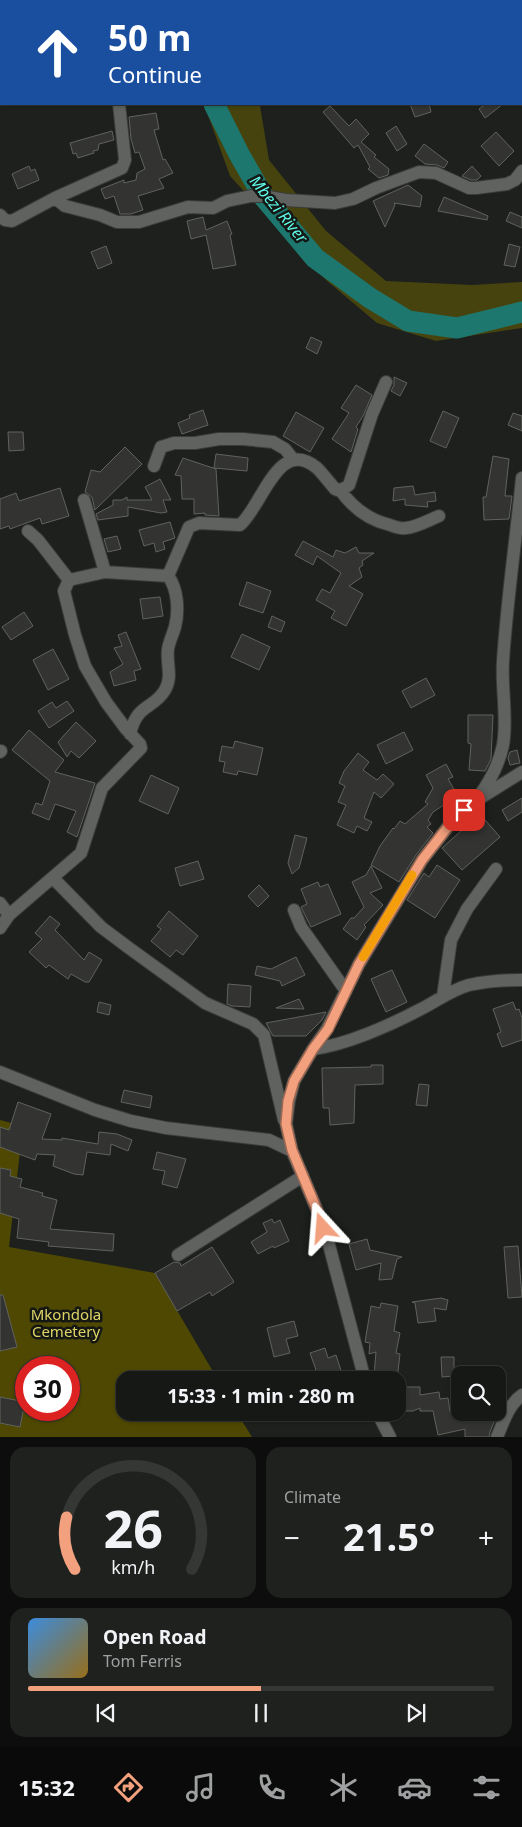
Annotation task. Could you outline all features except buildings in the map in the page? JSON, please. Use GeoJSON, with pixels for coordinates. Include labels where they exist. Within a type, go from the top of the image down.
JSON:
{"type":"FeatureCollection","features":[{"type":"Feature","properties":{"kind":"street"},"geometry":{"type":"LineString","coordinates":[[0,215],[5,220],[12,221],[55,198],[122,168],[125,160],[119,105]]}},
{"type":"Feature","properties":{"kind":"street"},"geometry":{"type":"LineString","coordinates":[[55,198],[65,206],[100,215],[117,222],[139,222],[188,207],[213,208],[227,201],[251,196],[335,202],[353,199],[418,172],[436,173],[469,188],[476,188],[507,184],[515,180],[522,171]]}},
{"type":"Feature","properties":{"kind":"street"},"geometry":{"type":"LineString","coordinates":[[340,490],[348,485],[369,423],[386,382]]}},
{"type":"Feature","properties":{"kind":"street"},"geometry":{"type":"LineString","coordinates":[[154,466],[160,447],[219,439],[273,442],[285,449],[293,459]]}},
{"type":"Feature","properties":{"kind":"street"},"geometry":{"type":"LineString","coordinates":[[168,576],[189,527],[199,523],[240,525],[277,472],[286,462],[293,459],[307,462],[317,469],[365,516],[378,522],[405,528],[416,526],[439,516]]}},
{"type":"Feature","properties":{"kind":"street"},"geometry":{"type":"LineString","coordinates":[[474,802],[490,781],[503,744],[502,682],[505,636],[522,478]]}},
{"type":"Feature","properties":{"kind":"street"},"geometry":{"type":"LineString","coordinates":[[84,500],[105,572]]}},
{"type":"Feature","properties":{"kind":"street"},"geometry":{"type":"LineString","coordinates":[[28,531],[38,540],[69,580]]}},
{"type":"Feature","properties":{"kind":"street"},"geometry":{"type":"LineString","coordinates":[[69,580],[105,572],[168,576],[174,584],[177,612],[168,649],[169,680],[162,694],[136,716],[130,734]]}},
{"type":"Feature","properties":{"kind":"street"},"geometry":{"type":"LineString","coordinates":[[0,928],[9,915],[81,853],[87,829],[102,788],[142,748],[106,702],[85,666],[64,591],[69,580]]}},
{"type":"Feature","properties":{"kind":"street"},"geometry":{"type":"LineString","coordinates":[[286,1124],[288,1101],[294,1081],[313,1049],[328,1029],[359,964],[422,860],[454,819],[474,802],[522,772]]}},
{"type":"Feature","properties":{"kind":"street"},"geometry":{"type":"LineString","coordinates":[[443,996],[451,940],[467,909],[496,869]]}},
{"type":"Feature","properties":{"kind":"street"},"geometry":{"type":"LineString","coordinates":[[53,878],[101,927],[129,948],[197,997],[253,1024],[264,1035],[274,1074],[277,1096],[292,1150],[317,1210],[329,1246],[363,1371]]}},
{"type":"Feature","properties":{"kind":"street"},"geometry":{"type":"LineString","coordinates":[[0,902],[9,915]]}},
{"type":"Feature","properties":{"kind":"street"},"geometry":{"type":"LineString","coordinates":[[294,910],[301,927],[346,991]]}},
{"type":"Feature","properties":{"kind":"street"},"geometry":{"type":"LineString","coordinates":[[313,1049],[327,1048],[361,1036],[404,1018],[443,996],[468,986],[499,980],[522,980]]}},
{"type":"Feature","properties":{"kind":"street"},"geometry":{"type":"LineString","coordinates":[[0,1072],[95,1110],[131,1121],[185,1130],[269,1140],[292,1150]]}},
{"type":"Feature","properties":{"kind":"street"},"geometry":{"type":"LineString","coordinates":[[178,1255],[303,1176]]}},
{"type":"Feature","properties":{"kind":"street"},"geometry":{"type":"LineString","coordinates":[[498,1437],[507,1413],[522,1395]]}},
{"type":"Feature","properties":{"kind":"street"},"geometry":{"type":"LineString","coordinates":[[382,1421],[390,1437]]}},
{"type":"Feature","properties":{"kind":"shaded area"},"geometry":{"type":"Polygon","coordinates":[[[204,105],[262,105],[260,106],[269,160],[326,231],[386,281],[472,285],[522,282],[522,328],[436,341],[377,323],[326,280],[230,176],[204,105]]]}},
{"type":"Feature","properties":{"kind":"green space","name":"Mkondola Cemetery"},"geometry":{"type":"Polygon","coordinates":[[[0,1120],[23,1126],[9,1247],[155,1273],[213,1371],[116,1371],[116,1421],[242,1421],[252,1437],[0,1437],[0,1120]]]}},
{"type":"Feature","properties":{"kind":"waterway","name":"Mbezi River"},"geometry":{"type":"LineString","coordinates":[[214,105],[263,196],[315,258],[370,298],[408,321],[457,328],[522,312]]}},
{"type":"Feature","properties":{"kind":"slow traffic"},"geometry":{"type":"LineString","coordinates":[[363,957],[412,875]]}},
{"type":"Feature","properties":{"kind":"route"},"geometry":{"type":"LineString","coordinates":[[323,1228],[292,1150],[286,1124],[288,1101],[294,1081],[313,1049],[328,1029],[359,964],[422,860],[442,832],[464,810]]}}]}
